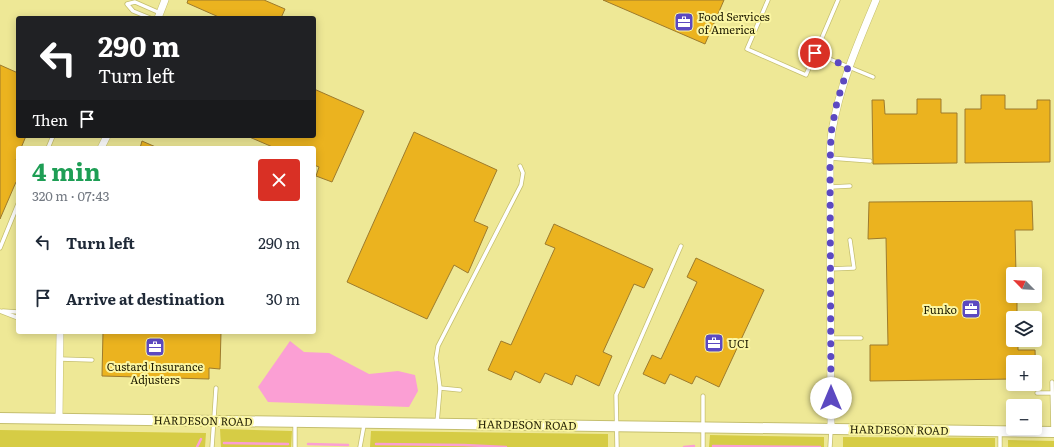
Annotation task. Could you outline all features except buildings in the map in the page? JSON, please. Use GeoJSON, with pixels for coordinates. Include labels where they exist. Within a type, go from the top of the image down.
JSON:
{"type":"FeatureCollection","features":[{"type":"Feature","properties":{"kind":"street"},"geometry":{"type":"LineString","coordinates":[[159,16],[165,0]]}},
{"type":"Feature","properties":{"kind":"street"},"geometry":{"type":"LineString","coordinates":[[831,428],[831,133],[848,67],[876,0]]}},
{"type":"Feature","properties":{"kind":"street"},"geometry":{"type":"LineString","coordinates":[[59,418],[60,334]]}},
{"type":"Feature","properties":{"kind":"street","name":"HARDESON ROAD"},"geometry":{"type":"LineString","coordinates":[[0,418],[703,426],[1054,432]]}},
{"type":"Feature","properties":{"kind":"lane"},"geometry":{"type":"LineString","coordinates":[[768,0],[747,49],[806,74],[838,0]]}},
{"type":"Feature","properties":{"kind":"lane"},"geometry":{"type":"LineString","coordinates":[[145,16],[133,11],[127,4],[135,2],[159,16]]}},
{"type":"Feature","properties":{"kind":"lane"},"geometry":{"type":"LineString","coordinates":[[815,53],[872,76]]}},
{"type":"Feature","properties":{"kind":"lane"},"geometry":{"type":"LineString","coordinates":[[830,158],[870,161]]}},
{"type":"Feature","properties":{"kind":"lane"},"geometry":{"type":"LineString","coordinates":[[437,423],[440,388],[436,358],[438,346],[521,185],[523,172],[520,166]]}},
{"type":"Feature","properties":{"kind":"lane"},"geometry":{"type":"LineString","coordinates":[[830,187],[850,186]]}},
{"type":"Feature","properties":{"kind":"lane"},"geometry":{"type":"LineString","coordinates":[[0,248],[16,209]]}},
{"type":"Feature","properties":{"kind":"lane"},"geometry":{"type":"LineString","coordinates":[[830,269],[854,268],[850,240]]}},
{"type":"Feature","properties":{"kind":"lane"},"geometry":{"type":"LineString","coordinates":[[617,447],[616,395],[681,246]]}},
{"type":"Feature","properties":{"kind":"lane"},"geometry":{"type":"LineString","coordinates":[[0,311],[16,312]]}},
{"type":"Feature","properties":{"kind":"lane"},"geometry":{"type":"LineString","coordinates":[[0,311],[16,317]]}},
{"type":"Feature","properties":{"kind":"lane"},"geometry":{"type":"LineString","coordinates":[[830,338],[860,338]]}},
{"type":"Feature","properties":{"kind":"lane"},"geometry":{"type":"LineString","coordinates":[[60,359],[92,360]]}},
{"type":"Feature","properties":{"kind":"lane"},"geometry":{"type":"LineString","coordinates":[[1052,382],[1054,432]]}},
{"type":"Feature","properties":{"kind":"lane"},"geometry":{"type":"LineString","coordinates":[[212,447],[216,388]]}},
{"type":"Feature","properties":{"kind":"lane"},"geometry":{"type":"LineString","coordinates":[[440,388],[460,390]]}},
{"type":"Feature","properties":{"kind":"lane"},"geometry":{"type":"LineString","coordinates":[[1037,393],[1052,393]]}},
{"type":"Feature","properties":{"kind":"lane"},"geometry":{"type":"LineString","coordinates":[[702,447],[703,396]]}},
{"type":"Feature","properties":{"kind":"lane"},"geometry":{"type":"LineString","coordinates":[[295,447],[296,421]]}},
{"type":"Feature","properties":{"kind":"lane"},"geometry":{"type":"LineString","coordinates":[[360,447],[364,422]]}},
{"type":"Feature","properties":{"kind":"lane"},"geometry":{"type":"LineString","coordinates":[[830,447],[831,428]]}},
{"type":"Feature","properties":{"kind":"lane"},"geometry":{"type":"LineString","coordinates":[[1000,431],[1000,447]]}},
{"type":"Feature","properties":{"kind":"shaded area"},"geometry":{"type":"Polygon","coordinates":[[[290,341],[304,352],[329,353],[369,374],[398,371],[415,375],[418,391],[409,407],[268,402],[258,387],[290,341]]]}},
{"type":"Feature","properties":{"kind":"shaded area"},"geometry":{"type":"Polygon","coordinates":[[[220,429],[292,431],[291,447],[221,447],[220,429]]]}},
{"type":"Feature","properties":{"kind":"shaded area"},"geometry":{"type":"Polygon","coordinates":[[[0,430],[206,433],[205,447],[0,447],[0,430]]]}},
{"type":"Feature","properties":{"kind":"shaded area"},"geometry":{"type":"Polygon","coordinates":[[[371,431],[608,434],[608,447],[370,447],[371,431]]]}},
{"type":"Feature","properties":{"kind":"shaded area"},"geometry":{"type":"Polygon","coordinates":[[[710,435],[824,437],[824,447],[709,447],[710,435]]]}},
{"type":"Feature","properties":{"kind":"shaded area"},"geometry":{"type":"Polygon","coordinates":[[[843,437],[995,438],[995,447],[843,447],[843,437]]]}},
{"type":"Feature","properties":{"kind":"shaded area"},"geometry":{"type":"Polygon","coordinates":[[[1008,440],[1054,441],[1054,447],[1008,447],[1008,440]]]}},
{"type":"Feature","properties":{"kind":"waterway"},"geometry":{"type":"LineString","coordinates":[[197,447],[201,439]]}},
{"type":"Feature","properties":{"kind":"waterway"},"geometry":{"type":"LineString","coordinates":[[224,443],[288,444]]}},
{"type":"Feature","properties":{"kind":"waterway"},"geometry":{"type":"LineString","coordinates":[[308,444],[348,445]]}},
{"type":"Feature","properties":{"kind":"waterway"},"geometry":{"type":"LineString","coordinates":[[376,444],[506,447]]}},
{"type":"Feature","properties":{"kind":"waterway"},"geometry":{"type":"LineString","coordinates":[[684,447],[694,446]]}},
{"type":"Feature","properties":{"kind":"waterway"},"geometry":{"type":"LineString","coordinates":[[713,446],[820,447]]}},
{"type":"Feature","properties":{"kind":"place","name":"Food Services of America"},"geometry":{"type":"Point","coordinates":[684,22]}},
{"type":"Feature","properties":{"kind":"place","name":"Funko"},"geometry":{"type":"Point","coordinates":[971,309]}},
{"type":"Feature","properties":{"kind":"place","name":"UCI"},"geometry":{"type":"Point","coordinates":[714,343]}},
{"type":"Feature","properties":{"kind":"place","name":"Custard Insurance Adjusters"},"geometry":{"type":"Point","coordinates":[155,347]}},
{"type":"Feature","properties":{"kind":"route"},"geometry":{"type":"LineString","coordinates":[[815,53],[848,67],[837,102],[831,133],[831,398]]}}]}
